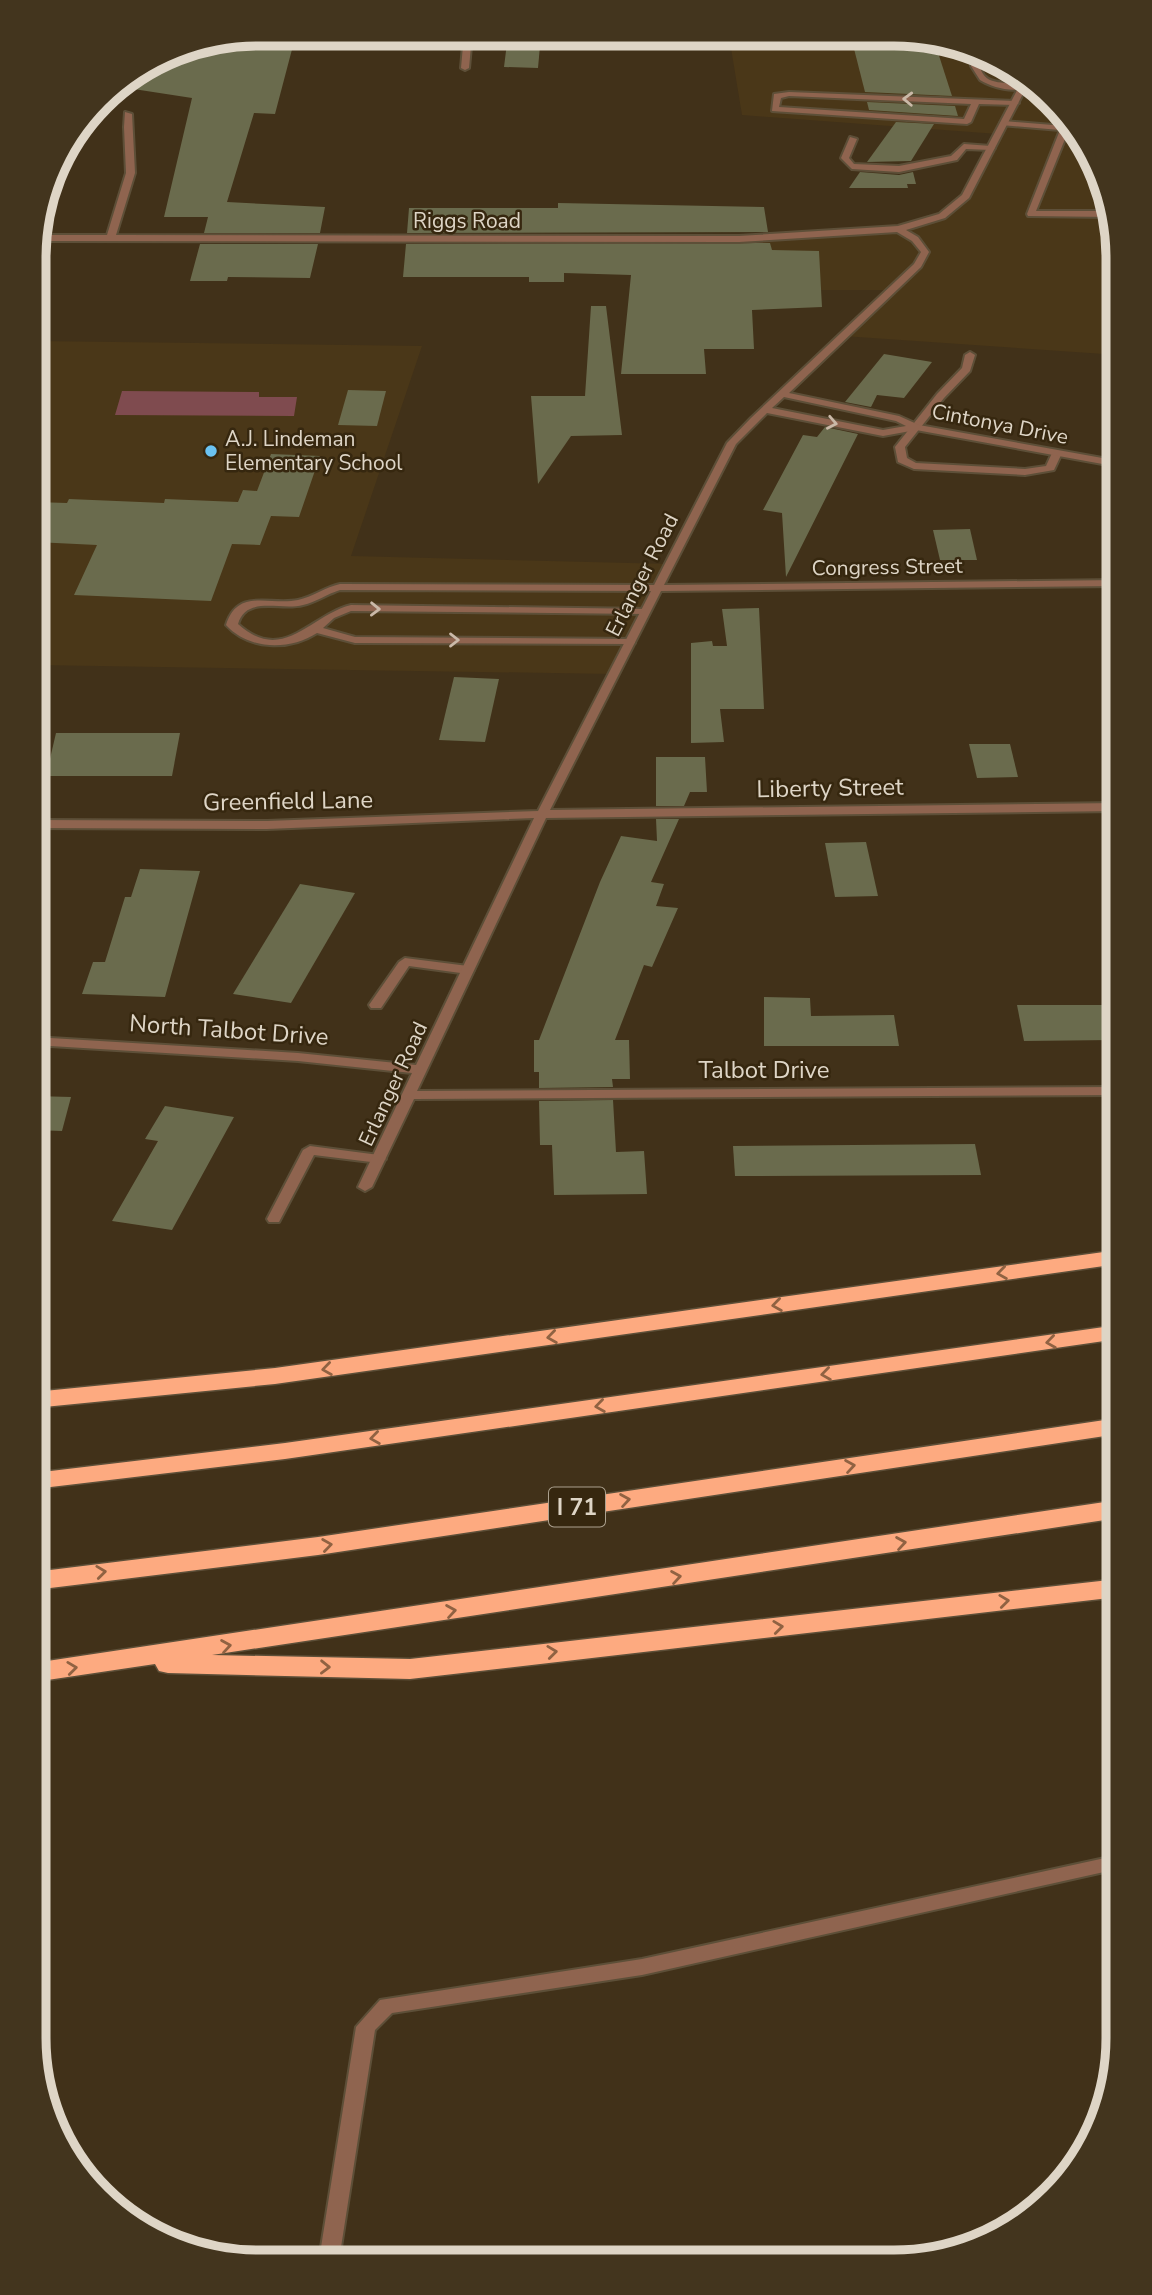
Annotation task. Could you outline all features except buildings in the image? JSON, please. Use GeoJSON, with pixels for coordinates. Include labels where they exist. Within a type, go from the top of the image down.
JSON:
{"type":"FeatureCollection","features":[{"type":"Feature","properties":{"kind":"highway"},"geometry":{"type":"LineString","coordinates":[[46,1399],[275,1376],[1106,1259]]}},
{"type":"Feature","properties":{"kind":"highway"},"geometry":{"type":"LineString","coordinates":[[46,1480],[285,1451],[1106,1334]]}},
{"type":"Feature","properties":{"kind":"highway","name":"I 71"},"geometry":{"type":"LineString","coordinates":[[46,1580],[318,1546],[1106,1428]]}},
{"type":"Feature","properties":{"kind":"highway"},"geometry":{"type":"LineString","coordinates":[[46,1671],[1106,1511]]}},
{"type":"Feature","properties":{"kind":"highway"},"geometry":{"type":"LineString","coordinates":[[110,1663],[410,1669],[1106,1589]]}},
{"type":"Feature","properties":{"kind":"street"},"geometry":{"type":"LineString","coordinates":[[465,68],[467,46]]}},
{"type":"Feature","properties":{"kind":"street"},"geometry":{"type":"LineString","coordinates":[[976,62],[977,73],[985,81],[1015,83]]}},
{"type":"Feature","properties":{"kind":"street"},"geometry":{"type":"LineString","coordinates":[[899,229],[942,216],[966,196],[1022,89]]}},
{"type":"Feature","properties":{"kind":"street"},"geometry":{"type":"LineString","coordinates":[[976,101],[967,122],[775,109],[777,96],[789,94],[976,101],[1015,103]]}},
{"type":"Feature","properties":{"kind":"street"},"geometry":{"type":"LineString","coordinates":[[111,238],[130,173],[128,114]]}},
{"type":"Feature","properties":{"kind":"street"},"geometry":{"type":"LineString","coordinates":[[1004,123],[1061,128]]}},
{"type":"Feature","properties":{"kind":"street"},"geometry":{"type":"LineString","coordinates":[[1065,132],[1031,214],[1101,214]]}},
{"type":"Feature","properties":{"kind":"street"},"geometry":{"type":"LineString","coordinates":[[853,139],[845,158],[852,166],[899,169],[954,158],[964,146],[991,148]]}},
{"type":"Feature","properties":{"kind":"street","name":"Riggs Road"},"geometry":{"type":"LineString","coordinates":[[46,238],[739,239],[899,229]]}},
{"type":"Feature","properties":{"kind":"street","name":"Erlanger Road"},"geometry":{"type":"LineString","coordinates":[[365,1187],[542,814],[732,443],[918,265],[925,252],[921,245],[899,229]]}},
{"type":"Feature","properties":{"kind":"street"},"geometry":{"type":"LineString","coordinates":[[970,355],[967,369],[945,387],[941,397],[900,447],[902,460],[914,466],[1038,472],[1050,468],[1056,455]]}},
{"type":"Feature","properties":{"kind":"street","name":"Cintonya Drive"},"geometry":{"type":"LineString","coordinates":[[782,394],[899,419],[916,427],[1106,462]]}},
{"type":"Feature","properties":{"kind":"street","name":"Cintonya Drive"},"geometry":{"type":"LineString","coordinates":[[765,410],[883,433],[916,427]]}},
{"type":"Feature","properties":{"kind":"street","name":"Congress Street"},"geometry":{"type":"LineString","coordinates":[[314,629],[298,637],[263,642],[238,632],[232,625],[233,617],[239,610],[256,604],[300,603],[321,591],[340,587],[657,589],[1106,583]]}},
{"type":"Feature","properties":{"kind":"street"},"geometry":{"type":"LineString","coordinates":[[314,629],[327,617],[351,608],[645,611]]}},
{"type":"Feature","properties":{"kind":"street"},"geometry":{"type":"LineString","coordinates":[[314,629],[355,640],[631,641]]}},
{"type":"Feature","properties":{"kind":"street","name":"Liberty Street"},"geometry":{"type":"LineString","coordinates":[[542,814],[1106,807]]}},
{"type":"Feature","properties":{"kind":"street","name":"Greenfield Lane"},"geometry":{"type":"LineString","coordinates":[[46,824],[267,825],[542,814]]}},
{"type":"Feature","properties":{"kind":"street"},"geometry":{"type":"LineString","coordinates":[[376,1005],[405,962],[468,970]]}},
{"type":"Feature","properties":{"kind":"street","name":"North Talbot Drive"},"geometry":{"type":"LineString","coordinates":[[46,1042],[284,1056],[421,1070]]}},
{"type":"Feature","properties":{"kind":"street","name":"Talbot Drive"},"geometry":{"type":"LineString","coordinates":[[410,1095],[1106,1091]]}},
{"type":"Feature","properties":{"kind":"street"},"geometry":{"type":"LineString","coordinates":[[274,1219],[310,1150],[379,1159]]}},
{"type":"Feature","properties":{"kind":"street"},"geometry":{"type":"LineString","coordinates":[[331,2250],[366,2027],[387,2006],[642,1967],[1106,1865]]}},
{"type":"Feature","properties":{"kind":"shaded area"},"geometry":{"type":"Polygon","coordinates":[[[731,45],[922,47],[963,57],[1012,81],[1054,118],[1071,140],[1095,189],[1106,244],[1106,354],[843,336],[891,290],[739,290],[739,239],[899,229],[941,216],[966,196],[998,134],[742,115],[731,45]]]}},
{"type":"Feature","properties":{"kind":"shaded area","name":"A.J. Lindeman Elementary School"},"geometry":{"type":"Polygon","coordinates":[[[46,341],[422,346],[351,556],[670,564],[614,674],[46,665],[46,341]]]}},
{"type":"Feature","properties":{"kind":"shaded area"},"geometry":{"type":"Polygon","coordinates":[[[122,391],[259,392],[259,397],[297,397],[294,416],[115,415],[122,391]]]}},
{"type":"Feature","properties":{"kind":"place","name":"A.J. Lindeman Elementary School"},"geometry":{"type":"Point","coordinates":[211,451]}}]}
